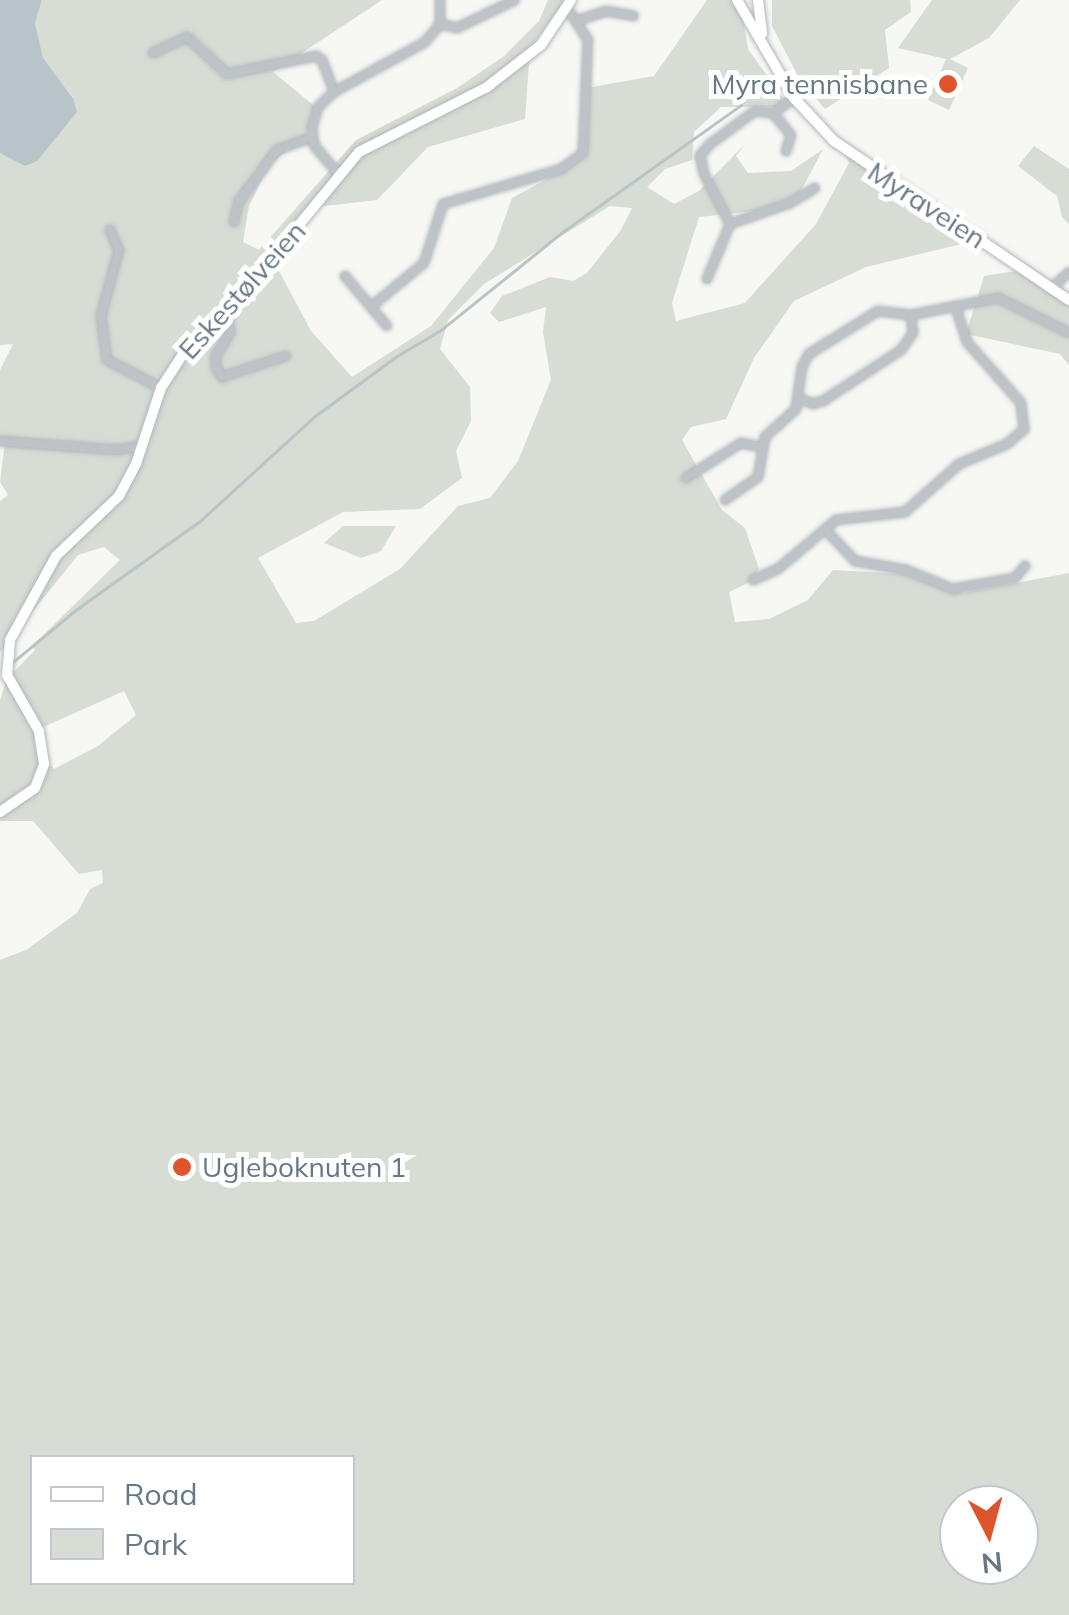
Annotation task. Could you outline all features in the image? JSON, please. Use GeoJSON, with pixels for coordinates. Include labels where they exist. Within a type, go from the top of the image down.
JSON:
{"type":"FeatureCollection","features":[{"type":"Feature","properties":{"kind":"main road","name":"Myraveien"},"geometry":{"type":"LineString","coordinates":[[737,0],[794,98],[819,127],[857,159],[1060,287],[1069,300]]}},
{"type":"Feature","properties":{"kind":"main road","name":"Myraveien"},"geometry":{"type":"LineString","coordinates":[[758,0],[765,45]]}},
{"type":"Feature","properties":{"kind":"main road","name":"Eskestølveien"},"geometry":{"type":"LineString","coordinates":[[0,812],[34,788],[44,764],[40,731],[7,668],[10,640],[56,556],[119,496],[142,446],[161,388],[185,351],[228,311],[339,174],[372,143],[488,87],[541,45],[570,4]]}},
{"type":"Feature","properties":{"kind":"street"},"geometry":{"type":"LineString","coordinates":[[339,174],[322,160],[312,138],[318,106],[334,92],[417,48],[440,24],[440,0]]}},
{"type":"Feature","properties":{"kind":"street"},"geometry":{"type":"LineString","coordinates":[[440,24],[458,28],[515,0]]}},
{"type":"Feature","properties":{"kind":"street"},"geometry":{"type":"LineString","coordinates":[[372,306],[424,263],[442,204],[561,169],[583,153],[588,40],[570,4]]}},
{"type":"Feature","properties":{"kind":"street"},"geometry":{"type":"LineString","coordinates":[[579,20],[606,10],[634,16]]}},
{"type":"Feature","properties":{"kind":"street"},"geometry":{"type":"LineString","coordinates":[[153,53],[187,37],[227,74],[294,57],[316,56],[334,92]]}},
{"type":"Feature","properties":{"kind":"street"},"geometry":{"type":"LineString","coordinates":[[730,224],[717,207],[700,156],[755,111],[773,113],[794,98]]}},
{"type":"Feature","properties":{"kind":"street"},"geometry":{"type":"LineString","coordinates":[[773,113],[791,135],[786,151]]}},
{"type":"Feature","properties":{"kind":"street"},"geometry":{"type":"LineString","coordinates":[[234,222],[239,201],[277,150],[312,138]]}},
{"type":"Feature","properties":{"kind":"street"},"geometry":{"type":"LineString","coordinates":[[707,278],[730,224],[790,203],[816,188]]}},
{"type":"Feature","properties":{"kind":"street"},"geometry":{"type":"LineString","coordinates":[[110,230],[119,250],[101,316],[108,360],[161,388]]}},
{"type":"Feature","properties":{"kind":"street"},"geometry":{"type":"LineString","coordinates":[[1060,287],[1069,272]]}},
{"type":"Feature","properties":{"kind":"street"},"geometry":{"type":"LineString","coordinates":[[345,276],[387,326]]}},
{"type":"Feature","properties":{"kind":"street"},"geometry":{"type":"LineString","coordinates":[[725,500],[758,476],[766,437],[791,417],[799,398],[802,367],[808,354],[878,311],[911,315],[998,298],[1069,333]]}},
{"type":"Feature","properties":{"kind":"street"},"geometry":{"type":"LineString","coordinates":[[753,580],[778,570],[845,518],[905,512],[959,464],[1007,444],[1024,429],[1021,404],[967,342],[954,306]]}},
{"type":"Feature","properties":{"kind":"street"},"geometry":{"type":"LineString","coordinates":[[228,311],[230,332],[216,355],[216,367],[222,377],[286,356]]}},
{"type":"Feature","properties":{"kind":"street"},"geometry":{"type":"LineString","coordinates":[[799,398],[822,401],[902,350],[913,333],[911,315]]}},
{"type":"Feature","properties":{"kind":"street"},"geometry":{"type":"LineString","coordinates":[[0,441],[117,450],[142,446]]}},
{"type":"Feature","properties":{"kind":"street"},"geometry":{"type":"LineString","coordinates":[[686,478],[740,443],[762,447]]}},
{"type":"Feature","properties":{"kind":"street"},"geometry":{"type":"LineString","coordinates":[[826,529],[855,561],[906,570],[953,589],[1015,578],[1025,566]]}},
{"type":"Feature","properties":{"kind":"green space"},"geometry":{"type":"Polygon","coordinates":[[[42,0],[382,0],[273,72],[317,108],[304,137],[269,165],[249,206],[243,242],[259,250],[356,140],[457,88],[504,56],[539,21],[548,0],[565,0],[530,48],[525,119],[428,147],[377,200],[316,207],[271,256],[311,331],[352,377],[431,326],[494,248],[512,198],[558,173],[582,147],[586,88],[654,76],[707,0],[740,0],[748,49],[786,102],[774,111],[773,107],[721,107],[694,132],[692,160],[665,169],[647,187],[674,204],[699,191],[745,144],[736,156],[748,173],[791,171],[823,149],[799,195],[755,211],[699,217],[672,303],[676,321],[745,303],[816,224],[849,163],[844,154],[974,241],[866,267],[794,301],[754,358],[726,419],[691,427],[682,440],[722,510],[745,528],[759,569],[750,582],[729,592],[735,622],[769,619],[808,600],[833,570],[903,574],[963,593],[1069,573],[1069,1615],[0,1615],[0,960],[26,950],[77,913],[90,889],[103,883],[102,870],[79,874],[33,821],[0,821],[0,700],[7,679],[35,650],[32,646],[120,560],[104,547],[78,555],[0,652],[0,501],[8,495],[0,482],[5,442],[0,440],[0,370],[13,344],[0,345],[0,153],[5,155],[73,97],[43,59],[35,23],[42,0]],[[610,206],[484,284],[448,320],[440,349],[470,387],[471,421],[456,451],[462,478],[420,509],[343,512],[258,558],[296,623],[314,621],[400,569],[458,506],[490,498],[518,461],[551,380],[543,332],[546,307],[499,322],[490,313],[502,296],[550,277],[573,281],[587,273],[621,230],[632,208],[610,206]],[[124,691],[41,728],[44,756],[54,769],[98,746],[136,715],[124,691]]]}},
{"type":"Feature","properties":{"kind":"green space"},"geometry":{"type":"Polygon","coordinates":[[[772,0],[910,0],[911,12],[885,30],[889,68],[825,109],[801,82],[772,26],[772,0]]]}},
{"type":"Feature","properties":{"kind":"green space"},"geometry":{"type":"Polygon","coordinates":[[[932,0],[1020,0],[989,38],[950,59],[968,68],[949,110],[928,100],[946,59],[898,48],[932,0]]]}},
{"type":"Feature","properties":{"kind":"green space"},"geometry":{"type":"Polygon","coordinates":[[[1034,146],[1069,169],[1069,224],[1062,217],[1057,196],[1018,166],[1034,146]]]}},
{"type":"Feature","properties":{"kind":"green space"},"geometry":{"type":"Polygon","coordinates":[[[1016,271],[1061,289],[1069,297],[1069,365],[1060,354],[966,334],[984,276],[1016,271]]]}},
{"type":"Feature","properties":{"kind":"green space"},"geometry":{"type":"Polygon","coordinates":[[[343,526],[396,526],[381,551],[361,558],[324,543],[343,526]]]}},
{"type":"Feature","properties":{"kind":"shaded area"},"geometry":{"type":"Polygon","coordinates":[[[0,0],[42,0],[35,23],[43,58],[73,98],[77,112],[37,161],[25,166],[0,153],[0,0]]]}},
{"type":"Feature","properties":{"kind":"waterway"},"geometry":{"type":"LineString","coordinates":[[13,662],[77,609],[200,521],[315,416],[397,356],[441,330],[561,233],[741,105]]}},
{"type":"Feature","properties":{"kind":"place","name":"Myra tennisbane"},"geometry":{"type":"Point","coordinates":[948,84]}},
{"type":"Feature","properties":{"kind":"place","name":"Ugleboknuten 1"},"geometry":{"type":"Point","coordinates":[182,1167]}}]}
